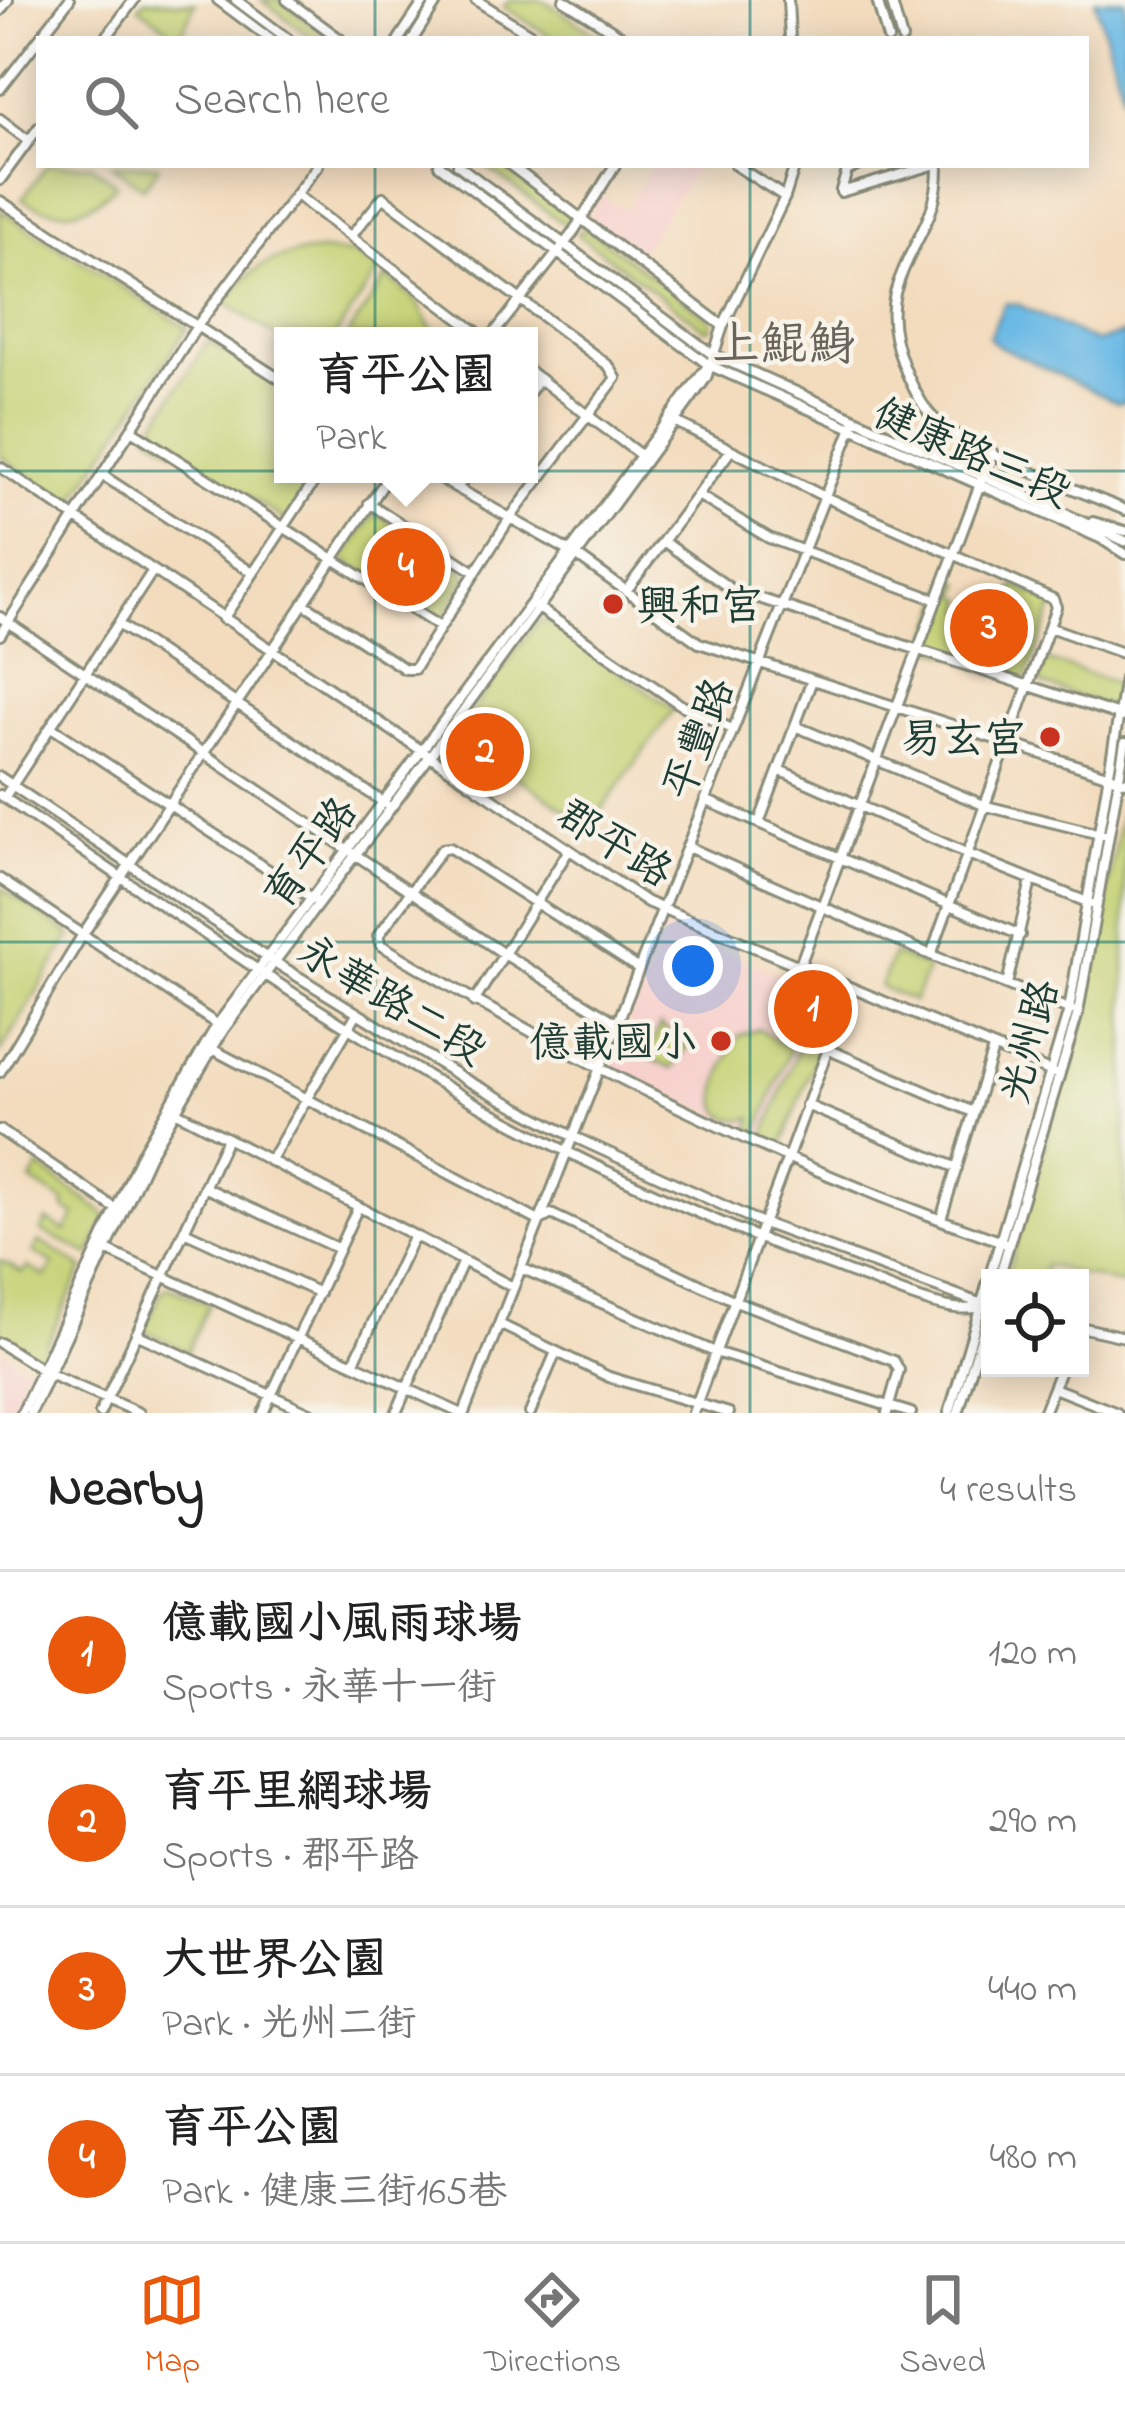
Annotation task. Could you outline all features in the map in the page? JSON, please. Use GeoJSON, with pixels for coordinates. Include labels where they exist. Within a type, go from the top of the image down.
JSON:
{"type":"FeatureCollection","features":[{"type":"Feature","properties":{"kind":"street"},"geometry":{"type":"LineString","coordinates":[[0,11],[8,0]]}},
{"type":"Feature","properties":{"kind":"street"},"geometry":{"type":"LineString","coordinates":[[41,36],[69,0]]}},
{"type":"Feature","properties":{"kind":"street"},"geometry":{"type":"LineString","coordinates":[[107,36],[131,4],[117,0]]}},
{"type":"Feature","properties":{"kind":"street"},"geometry":{"type":"LineString","coordinates":[[218,0],[266,36]]}},
{"type":"Feature","properties":{"kind":"street"},"geometry":{"type":"LineString","coordinates":[[236,0],[284,36]]}},
{"type":"Feature","properties":{"kind":"street"},"geometry":{"type":"LineString","coordinates":[[287,0],[336,36]]}},
{"type":"Feature","properties":{"kind":"street"},"geometry":{"type":"LineString","coordinates":[[401,36],[425,0]]}},
{"type":"Feature","properties":{"kind":"street"},"geometry":{"type":"LineString","coordinates":[[414,36],[439,0]]}},
{"type":"Feature","properties":{"kind":"street"},"geometry":{"type":"LineString","coordinates":[[476,0],[533,36]]}},
{"type":"Feature","properties":{"kind":"street"},"geometry":{"type":"LineString","coordinates":[[564,0],[621,36]]}},
{"type":"Feature","properties":{"kind":"street"},"geometry":{"type":"LineString","coordinates":[[788,0],[790,36]]}},
{"type":"Feature","properties":{"kind":"street"},"geometry":{"type":"LineString","coordinates":[[878,0],[887,36]]}},
{"type":"Feature","properties":{"kind":"street"},"geometry":{"type":"LineString","coordinates":[[891,0],[901,36]]}},
{"type":"Feature","properties":{"kind":"street"},"geometry":{"type":"LineString","coordinates":[[0,89],[36,43]]}},
{"type":"Feature","properties":{"kind":"street"},"geometry":{"type":"LineString","coordinates":[[0,119],[29,141]]}},
{"type":"Feature","properties":{"kind":"street"},"geometry":{"type":"LineString","coordinates":[[0,180],[36,132]]}},
{"type":"Feature","properties":{"kind":"street"},"geometry":{"type":"LineString","coordinates":[[0,634],[4,620],[197,326],[316,168]]}},
{"type":"Feature","properties":{"kind":"street","name":"健康路三段"},"geometry":{"type":"LineString","coordinates":[[443,168],[710,360],[1100,538],[1125,554]]}},
{"type":"Feature","properties":{"kind":"street","name":"健康路三段"},"geometry":{"type":"LineString","coordinates":[[462,168],[560,248]]}},
{"type":"Feature","properties":{"kind":"street"},"geometry":{"type":"LineString","coordinates":[[513,168],[723,326]]}},
{"type":"Feature","properties":{"kind":"street"},"geometry":{"type":"LineString","coordinates":[[499,327],[581,219],[613,168]]}},
{"type":"Feature","properties":{"kind":"street"},"geometry":{"type":"LineString","coordinates":[[740,168],[785,197]]}},
{"type":"Feature","properties":{"kind":"street"},"geometry":{"type":"LineString","coordinates":[[710,360],[794,168]]}},
{"type":"Feature","properties":{"kind":"street"},"geometry":{"type":"LineString","coordinates":[[854,168],[841,192],[923,168]]}},
{"type":"Feature","properties":{"kind":"street"},"geometry":{"type":"LineString","coordinates":[[931,168],[939,190],[933,214],[915,244],[896,292],[891,320],[915,392],[931,416],[958,438],[1125,510]]}},
{"type":"Feature","properties":{"kind":"street"},"geometry":{"type":"LineString","coordinates":[[296,195],[470,327]]}},
{"type":"Feature","properties":{"kind":"street"},"geometry":{"type":"LineString","coordinates":[[351,236],[383,197],[615,372],[612,384],[538,480]]}},
{"type":"Feature","properties":{"kind":"street"},"geometry":{"type":"LineString","coordinates":[[0,202],[274,375]]}},
{"type":"Feature","properties":{"kind":"street","name":"育平路"},"geometry":{"type":"LineString","coordinates":[[643,457],[706,378],[710,360]]}},
{"type":"Feature","properties":{"kind":"street","name":"育平路"},"geometry":{"type":"LineString","coordinates":[[26,1413],[119,1211],[221,1027],[710,360]]}},
{"type":"Feature","properties":{"kind":"street"},"geometry":{"type":"LineString","coordinates":[[538,382],[643,457]]}},
{"type":"Feature","properties":{"kind":"street"},"geometry":{"type":"LineString","coordinates":[[674,421],[825,497],[1053,599],[1056,608],[1030,684],[931,955]]}},
{"type":"Feature","properties":{"kind":"street","name":"平豐路"},"geometry":{"type":"LineString","coordinates":[[462,1413],[853,425]]}},
{"type":"Feature","properties":{"kind":"street"},"geometry":{"type":"LineString","coordinates":[[131,430],[440,627]]}},
{"type":"Feature","properties":{"kind":"street"},"geometry":{"type":"LineString","coordinates":[[626,591],[731,450]]}},
{"type":"Feature","properties":{"kind":"street"},"geometry":{"type":"LineString","coordinates":[[800,965],[992,452]]}},
{"type":"Feature","properties":{"kind":"street","name":"郡平路"},"geometry":{"type":"LineString","coordinates":[[0,467],[662,909],[1055,1073]]}},
{"type":"Feature","properties":{"kind":"street"},"geometry":{"type":"LineString","coordinates":[[102,475],[254,573]]}},
{"type":"Feature","properties":{"kind":"street","name":"健康路三段"},"geometry":{"type":"LineString","coordinates":[[980,482],[1125,538]]}},
{"type":"Feature","properties":{"kind":"street"},"geometry":{"type":"LineString","coordinates":[[223,619],[313,483]]}},
{"type":"Feature","properties":{"kind":"street"},"geometry":{"type":"LineString","coordinates":[[0,1072],[82,934],[383,483]]}},
{"type":"Feature","properties":{"kind":"street"},"geometry":{"type":"LineString","coordinates":[[449,483],[572,554],[699,643],[1123,778]]}},
{"type":"Feature","properties":{"kind":"street"},"geometry":{"type":"LineString","coordinates":[[458,488],[462,483]]}},
{"type":"Feature","properties":{"kind":"street"},"geometry":{"type":"LineString","coordinates":[[303,603],[405,669],[413,669],[536,483]]}},
{"type":"Feature","properties":{"kind":"street"},"geometry":{"type":"LineString","coordinates":[[698,495],[769,538],[937,600]]}},
{"type":"Feature","properties":{"kind":"street"},"geometry":{"type":"LineString","coordinates":[[369,503],[476,572]]}},
{"type":"Feature","properties":{"kind":"street"},"geometry":{"type":"LineString","coordinates":[[663,542],[731,590],[1121,716]]}},
{"type":"Feature","properties":{"kind":"street"},"geometry":{"type":"LineString","coordinates":[[2,797],[152,572]]}},
{"type":"Feature","properties":{"kind":"street"},"geometry":{"type":"LineString","coordinates":[[534,606],[681,705],[733,730]]}},
{"type":"Feature","properties":{"kind":"street"},"geometry":{"type":"LineString","coordinates":[[4,620],[504,954],[617,1023]]}},
{"type":"Feature","properties":{"kind":"street"},"geometry":{"type":"LineString","coordinates":[[118,624],[387,805]]}},
{"type":"Feature","properties":{"kind":"street"},"geometry":{"type":"LineString","coordinates":[[1049,627],[1125,654]]}},
{"type":"Feature","properties":{"kind":"street","name":"光州路"},"geometry":{"type":"LineString","coordinates":[[1105,836],[1106,775],[1125,678]]}},
{"type":"Feature","properties":{"kind":"street"},"geometry":{"type":"LineString","coordinates":[[759,823],[812,680]]}},
{"type":"Feature","properties":{"kind":"street"},"geometry":{"type":"LineString","coordinates":[[795,726],[986,806],[1105,836]]}},
{"type":"Feature","properties":{"kind":"street"},"geometry":{"type":"LineString","coordinates":[[51,727],[316,901]]}},
{"type":"Feature","properties":{"kind":"street","name":"光州路"},"geometry":{"type":"LineString","coordinates":[[998,1269],[1074,1012],[1105,836],[1123,778],[1125,743]]}},
{"type":"Feature","properties":{"kind":"street"},"geometry":{"type":"LineString","coordinates":[[779,770],[1093,904]]}},
{"type":"Feature","properties":{"kind":"street","name":"永華路二段"},"geometry":{"type":"LineString","coordinates":[[0,777],[356,1015],[572,1136],[761,1223],[981,1305]]}},
{"type":"Feature","properties":{"kind":"street","name":"永華路二段"},"geometry":{"type":"LineString","coordinates":[[2,797],[349,1028],[567,1151],[756,1237],[934,1303],[970,1311],[981,1308]]}},
{"type":"Feature","properties":{"kind":"street"},"geometry":{"type":"LineString","coordinates":[[705,800],[1020,935]]}},
{"type":"Feature","properties":{"kind":"street"},"geometry":{"type":"LineString","coordinates":[[687,847],[931,955],[1074,1012]]}},
{"type":"Feature","properties":{"kind":"street"},"geometry":{"type":"LineString","coordinates":[[639,969],[450,848],[442,849],[378,936],[381,945],[474,1002],[599,1070],[785,1160],[1005,1242]]}},
{"type":"Feature","properties":{"kind":"street"},"geometry":{"type":"LineString","coordinates":[[474,1002],[569,850]]}},
{"type":"Feature","properties":{"kind":"street"},"geometry":{"type":"LineString","coordinates":[[0,879],[221,1027]]}},
{"type":"Feature","properties":{"kind":"street"},"geometry":{"type":"LineString","coordinates":[[1007,985],[1031,881]]}},
{"type":"Feature","properties":{"kind":"street"},"geometry":{"type":"LineString","coordinates":[[694,1408],[850,989]]}},
{"type":"Feature","properties":{"kind":"street"},"geometry":{"type":"LineString","coordinates":[[270,1161],[356,1015]]}},
{"type":"Feature","properties":{"kind":"street"},"geometry":{"type":"LineString","coordinates":[[209,1048],[539,1221],[550,1214],[733,1300],[894,1361],[899,1370],[888,1410]]}},
{"type":"Feature","properties":{"kind":"street"},"geometry":{"type":"LineString","coordinates":[[941,1219],[993,1048]]}},
{"type":"Feature","properties":{"kind":"street"},"geometry":{"type":"LineString","coordinates":[[827,1049],[974,1112]]}},
{"type":"Feature","properties":{"kind":"street"},"geometry":{"type":"LineString","coordinates":[[806,1105],[956,1168]]}},
{"type":"Feature","properties":{"kind":"street"},"geometry":{"type":"LineString","coordinates":[[172,1110],[513,1287]]}},
{"type":"Feature","properties":{"kind":"street"},"geometry":{"type":"LineString","coordinates":[[0,1130],[119,1211]]}},
{"type":"Feature","properties":{"kind":"street"},"geometry":{"type":"LineString","coordinates":[[100,1413],[226,1138]]}},
{"type":"Feature","properties":{"kind":"street"},"geometry":{"type":"LineString","coordinates":[[204,1186],[339,1249]]}},
{"type":"Feature","properties":{"kind":"street"},"geometry":{"type":"LineString","coordinates":[[263,1413],[358,1207]]}},
{"type":"Feature","properties":{"kind":"street"},"geometry":{"type":"LineString","coordinates":[[184,1231],[319,1292]]}},
{"type":"Feature","properties":{"kind":"street"},"geometry":{"type":"LineString","coordinates":[[353,1364],[414,1235]]}},
{"type":"Feature","properties":{"kind":"street","name":"光州路"},"geometry":{"type":"LineString","coordinates":[[1000,1269],[1005,1242]]}},
{"type":"Feature","properties":{"kind":"street"},"geometry":{"type":"LineString","coordinates":[[102,1248],[462,1413]]}},
{"type":"Feature","properties":{"kind":"street"},"geometry":{"type":"LineString","coordinates":[[396,1413],[463,1261]]}},
{"type":"Feature","properties":{"kind":"street"},"geometry":{"type":"LineString","coordinates":[[520,1268],[715,1352],[888,1410],[911,1413]]}},
{"type":"Feature","properties":{"kind":"street"},"geometry":{"type":"LineString","coordinates":[[499,1324],[609,1377],[694,1408],[730,1413]]}},
{"type":"Feature","properties":{"kind":"street","name":"光州路"},"geometry":{"type":"LineString","coordinates":[[954,1413],[981,1326]]}},
{"type":"Feature","properties":{"kind":"street"},"geometry":{"type":"LineString","coordinates":[[1089,1329],[1125,1337]]}},
{"type":"Feature","properties":{"kind":"street"},"geometry":{"type":"LineString","coordinates":[[136,1334],[310,1413]]}},
{"type":"Feature","properties":{"kind":"street"},"geometry":{"type":"LineString","coordinates":[[0,1343],[45,1372],[140,1413]]}},
{"type":"Feature","properties":{"kind":"street"},"geometry":{"type":"LineString","coordinates":[[530,1413],[556,1352]]}},
{"type":"Feature","properties":{"kind":"street"},"geometry":{"type":"LineString","coordinates":[[1043,1413],[1058,1377]]}},
{"type":"Feature","properties":{"kind":"street"},"geometry":{"type":"LineString","coordinates":[[1054,1388],[1117,1413]]}},
{"type":"Feature","properties":{"kind":"shaded area"},"geometry":{"type":"Polygon","coordinates":[[[651,168],[696,168],[638,256],[588,215],[601,195],[625,209],[651,168]]]}},
{"type":"Feature","properties":{"kind":"shaded area","name":"億載國小"},"geometry":{"type":"Polygon","coordinates":[[[667,928],[838,999],[782,1146],[610,1068],[667,928]]]}},
{"type":"Feature","properties":{"kind":"shaded area"},"geometry":{"type":"Polygon","coordinates":[[[0,1350],[29,1368],[9,1413],[0,1413],[0,1350]]]}},
{"type":"Feature","properties":{"kind":"green space"},"geometry":{"type":"Polygon","coordinates":[[[144,0],[195,3],[181,36],[139,7],[144,0]]]}},
{"type":"Feature","properties":{"kind":"green space"},"geometry":{"type":"Polygon","coordinates":[[[262,0],[279,0],[327,36],[310,36],[262,0]]]}},
{"type":"Feature","properties":{"kind":"green space"},"geometry":{"type":"Polygon","coordinates":[[[509,0],[543,0],[599,36],[550,36],[504,7],[509,0]]]}},
{"type":"Feature","properties":{"kind":"green space"},"geometry":{"type":"Polygon","coordinates":[[[45,168],[95,168],[116,184],[95,202],[72,210],[47,209],[22,199],[45,168]]]}},
{"type":"Feature","properties":{"kind":"green space"},"geometry":{"type":"Polygon","coordinates":[[[116,168],[158,168],[143,188],[116,168]]]}},
{"type":"Feature","properties":{"kind":"green space"},"geometry":{"type":"Polygon","coordinates":[[[488,168],[506,168],[567,213],[567,226],[488,168]]]}},
{"type":"Feature","properties":{"kind":"green space"},"geometry":{"type":"Polygon","coordinates":[[[0,210],[187,328],[74,500],[65,501],[0,456],[0,210]]]}},
{"type":"Feature","properties":{"kind":"green space"},"geometry":{"type":"Polygon","coordinates":[[[585,227],[711,320],[711,328],[705,329],[577,234],[585,227]]]}},
{"type":"Feature","properties":{"kind":"green space"},"geometry":{"type":"Polygon","coordinates":[[[322,251],[355,255],[379,270],[341,327],[274,327],[274,335],[225,303],[255,271],[291,255],[322,251]]]}},
{"type":"Feature","properties":{"kind":"green space"},"geometry":{"type":"Polygon","coordinates":[[[387,276],[417,302],[431,327],[353,327],[387,276]]]}},
{"type":"Feature","properties":{"kind":"green space"},"geometry":{"type":"Polygon","coordinates":[[[208,341],[274,382],[274,483],[313,483],[288,522],[149,433],[208,341]]]}},
{"type":"Feature","properties":{"kind":"green space"},"geometry":{"type":"Polygon","coordinates":[[[373,516],[380,516],[466,572],[442,618],[436,620],[346,561],[373,516]]]}},
{"type":"Feature","properties":{"kind":"green space"},"geometry":{"type":"Polygon","coordinates":[[[951,578],[963,584],[958,595],[965,599],[964,610],[973,614],[979,605],[988,608],[995,593],[1009,599],[1015,586],[1051,602],[1027,676],[1022,679],[927,643],[951,578]]]}},
{"type":"Feature","properties":{"kind":"green space"},"geometry":{"type":"Polygon","coordinates":[[[545,620],[674,709],[590,826],[508,771],[494,791],[444,758],[442,752],[537,622],[545,620]]]}},
{"type":"Feature","properties":{"kind":"green space"},"geometry":{"type":"Polygon","coordinates":[[[1046,660],[1116,683],[1111,708],[1042,684],[1039,679],[1046,660]]]}},
{"type":"Feature","properties":{"kind":"green space"},"geometry":{"type":"Polygon","coordinates":[[[1125,791],[1125,1285],[1089,1276],[1089,1269],[1045,1265],[1044,1269],[1009,1269],[1088,996],[1125,791]]]}},
{"type":"Feature","properties":{"kind":"green space"},"geometry":{"type":"Polygon","coordinates":[[[0,887],[71,935],[0,1053],[0,887]]]}},
{"type":"Feature","properties":{"kind":"green space"},"geometry":{"type":"Polygon","coordinates":[[[893,954],[928,968],[914,1001],[880,987],[893,954]]]}},
{"type":"Feature","properties":{"kind":"green space"},"geometry":{"type":"Polygon","coordinates":[[[800,991],[835,1005],[826,1027],[791,1013],[800,991]]]}},
{"type":"Feature","properties":{"kind":"green space"},"geometry":{"type":"Polygon","coordinates":[[[792,1022],[824,1035],[782,1146],[763,1139],[801,1041],[794,1039],[757,1134],[749,1131],[753,1118],[723,1114],[718,1092],[739,1036],[759,1029],[783,1045],[792,1022]]]}},
{"type":"Feature","properties":{"kind":"green space"},"geometry":{"type":"Polygon","coordinates":[[[660,1025],[688,1046],[672,1069],[648,1057],[660,1025]]]}},
{"type":"Feature","properties":{"kind":"green space"},"geometry":{"type":"Polygon","coordinates":[[[39,1167],[104,1213],[106,1219],[90,1255],[41,1231],[47,1220],[65,1231],[75,1215],[64,1208],[66,1203],[31,1181],[39,1167]]]}},
{"type":"Feature","properties":{"kind":"green space"},"geometry":{"type":"Polygon","coordinates":[[[39,1241],[83,1268],[37,1358],[0,1334],[0,1260],[23,1273],[28,1267],[46,1277],[54,1264],[33,1252],[39,1241]]]}},
{"type":"Feature","properties":{"kind":"green space"},"geometry":{"type":"Polygon","coordinates":[[[169,1287],[209,1304],[187,1352],[144,1330],[163,1289],[169,1287]]]}},
{"type":"Feature","properties":{"kind":"water"},"geometry":{"type":"Polygon","coordinates":[[[1095,0],[1125,0],[1125,102],[1095,0]]]}},
{"type":"Feature","properties":{"kind":"water"},"geometry":{"type":"Polygon","coordinates":[[[1005,303],[1017,304],[1096,342],[1125,333],[1125,402],[1118,403],[997,345],[989,337],[1005,303]]]}},
{"type":"Feature","properties":{"kind":"place","name":"育平公園"},"geometry":{"type":"Point","coordinates":[406,567]}},
{"type":"Feature","properties":{"kind":"place","name":"興和宮"},"geometry":{"type":"Point","coordinates":[613,604]}},
{"type":"Feature","properties":{"kind":"place","name":"大世界公園"},"geometry":{"type":"Point","coordinates":[989,628]}},
{"type":"Feature","properties":{"kind":"place","name":"易玄宮"},"geometry":{"type":"Point","coordinates":[1050,737]}},
{"type":"Feature","properties":{"kind":"place","name":"育平里網球場"},"geometry":{"type":"Point","coordinates":[485,752]}},
{"type":"Feature","properties":{"kind":"place","name":"億載國小風雨球場"},"geometry":{"type":"Point","coordinates":[813,1009]}},
{"type":"Feature","properties":{"kind":"place","name":"億載國小"},"geometry":{"type":"Point","coordinates":[721,1041]}},
{"type":"Feature","properties":{"kind":"district","name":"上鯤鯓"},"geometry":{"type":"Point","coordinates":[784,342]}}]}
